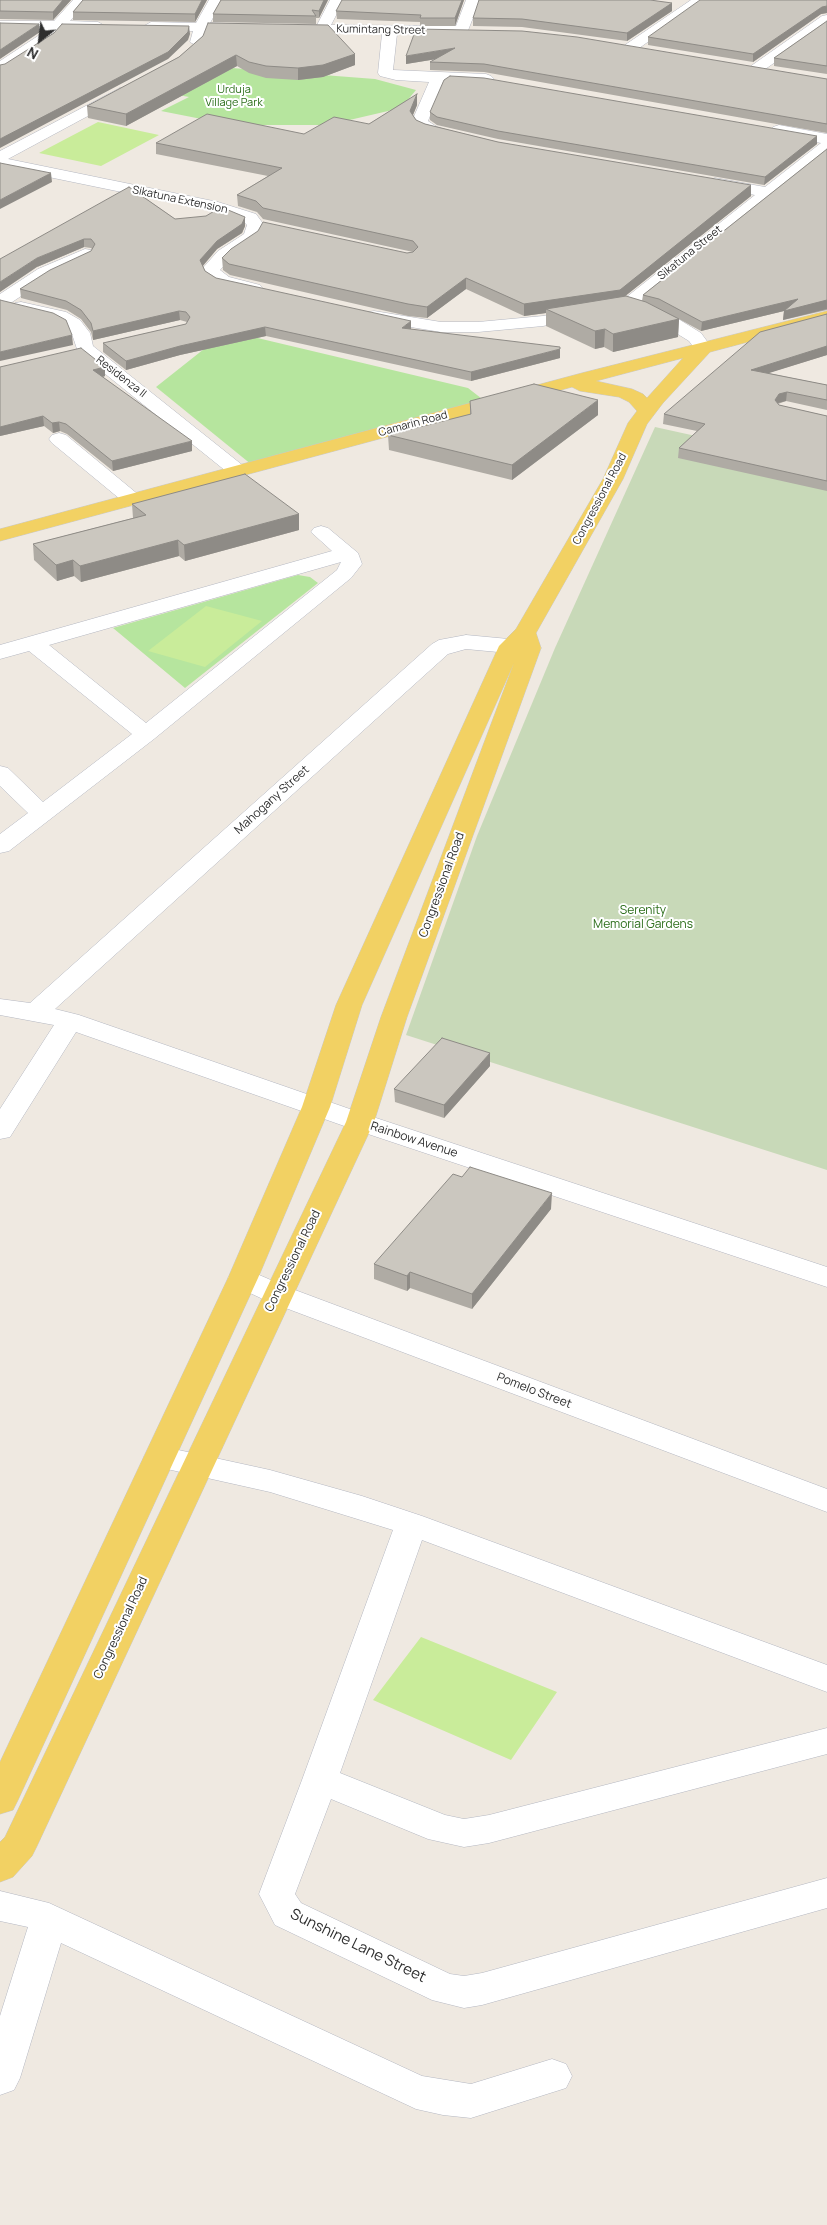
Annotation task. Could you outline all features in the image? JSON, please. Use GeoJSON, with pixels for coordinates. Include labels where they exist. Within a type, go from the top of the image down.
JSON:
{"type":"FeatureCollection","features":[{"type":"Feature","properties":{"kind":"main road","name":"Camarin Road"},"geometry":{"type":"LineString","coordinates":[[0,535],[589,377],[827,316]]}},
{"type":"Feature","properties":{"kind":"main road","name":"Congressional Road"},"geometry":{"type":"LineString","coordinates":[[0,1800],[243,1278],[316,1107],[350,1005],[522,642],[613,479],[638,423],[703,348]]}},
{"type":"Feature","properties":{"kind":"main road"},"geometry":{"type":"LineString","coordinates":[[589,377],[630,385],[652,405]]}},
{"type":"Feature","properties":{"kind":"main road"},"geometry":{"type":"LineString","coordinates":[[561,385],[587,385],[612,389],[652,405]]}},
{"type":"Feature","properties":{"kind":"main road","name":"Congressional Road"},"geometry":{"type":"LineString","coordinates":[[0,1867],[19,1846],[277,1294],[360,1122],[522,642]]}},
{"type":"Feature","properties":{"kind":"street"},"geometry":{"type":"LineString","coordinates":[[0,67],[38,44],[60,25],[81,0]]}},
{"type":"Feature","properties":{"kind":"street"},"geometry":{"type":"LineString","coordinates":[[188,53],[196,43],[201,27],[216,0]]}},
{"type":"Feature","properties":{"kind":"street"},"geometry":{"type":"LineString","coordinates":[[322,29],[337,0]]}},
{"type":"Feature","properties":{"kind":"street"},"geometry":{"type":"LineString","coordinates":[[462,30],[473,0]]}},
{"type":"Feature","properties":{"kind":"street"},"geometry":{"type":"LineString","coordinates":[[672,5],[694,4]]}},
{"type":"Feature","properties":{"kind":"street"},"geometry":{"type":"LineString","coordinates":[[630,48],[694,4]]}},
{"type":"Feature","properties":{"kind":"street"},"geometry":{"type":"LineString","coordinates":[[756,69],[827,19]]}},
{"type":"Feature","properties":{"kind":"street"},"geometry":{"type":"LineString","coordinates":[[0,25],[108,26]]}},
{"type":"Feature","properties":{"kind":"street"},"geometry":{"type":"LineString","coordinates":[[136,26],[261,28]]}},
{"type":"Feature","properties":{"kind":"street","name":"Kumintang Street"},"geometry":{"type":"LineString","coordinates":[[279,29],[479,31]]}},
{"type":"Feature","properties":{"kind":"street"},"geometry":{"type":"LineString","coordinates":[[390,30],[386,73],[396,76],[498,82]]}},
{"type":"Feature","properties":{"kind":"street"},"geometry":{"type":"LineString","coordinates":[[613,45],[649,51]]}},
{"type":"Feature","properties":{"kind":"street"},"geometry":{"type":"LineString","coordinates":[[740,66],[774,72]]}},
{"type":"Feature","properties":{"kind":"street"},"geometry":{"type":"LineString","coordinates":[[438,78],[420,121],[423,126],[431,130],[466,139]]}},
{"type":"Feature","properties":{"kind":"street"},"geometry":{"type":"LineString","coordinates":[[0,157],[131,88]]}},
{"type":"Feature","properties":{"kind":"street"},"geometry":{"type":"LineString","coordinates":[[769,128],[827,139]]}},
{"type":"Feature","properties":{"kind":"street","name":"Sikatuna Street"},"geometry":{"type":"LineString","coordinates":[[625,307],[827,146]]}},
{"type":"Feature","properties":{"kind":"street","name":"Sikatuna Extension"},"geometry":{"type":"LineString","coordinates":[[0,162],[218,207],[250,218],[263,227],[220,258],[211,268],[213,275],[223,281],[272,293]]}},
{"type":"Feature","properties":{"kind":"street"},"geometry":{"type":"LineString","coordinates":[[700,180],[768,192]]}},
{"type":"Feature","properties":{"kind":"street"},"geometry":{"type":"LineString","coordinates":[[0,301],[44,273],[85,254]]}},
{"type":"Feature","properties":{"kind":"street","name":"Residenza II"},"geometry":{"type":"LineString","coordinates":[[0,301],[60,316],[74,324],[81,333],[74,350],[239,472]]}},
{"type":"Feature","properties":{"kind":"street"},"geometry":{"type":"LineString","coordinates":[[355,311],[433,326],[478,327],[543,321],[625,307],[652,314],[674,324],[695,337],[703,348]]}},
{"type":"Feature","properties":{"kind":"street"},"geometry":{"type":"LineString","coordinates":[[74,350],[109,343]]}},
{"type":"Feature","properties":{"kind":"street"},"geometry":{"type":"LineString","coordinates":[[59,439],[133,500]]}},
{"type":"Feature","properties":{"kind":"street"},"geometry":{"type":"LineString","coordinates":[[0,846],[146,734],[344,574],[352,564],[348,553],[321,532]]}},
{"type":"Feature","properties":{"kind":"street"},"geometry":{"type":"LineString","coordinates":[[0,652],[348,553]]}},
{"type":"Feature","properties":{"kind":"street","name":"Mahogany Street"},"geometry":{"type":"LineString","coordinates":[[36,1012],[440,649],[447,645],[466,642],[522,642]]}},
{"type":"Feature","properties":{"kind":"street"},"geometry":{"type":"LineString","coordinates":[[33,643],[146,734]]}},
{"type":"Feature","properties":{"kind":"street"},"geometry":{"type":"LineString","coordinates":[[0,773],[42,814]]}},
{"type":"Feature","properties":{"kind":"street","name":"Rainbow Avenue"},"geometry":{"type":"LineString","coordinates":[[0,1007],[36,1012],[70,1021],[360,1122],[827,1277]]}},
{"type":"Feature","properties":{"kind":"street"},"geometry":{"type":"LineString","coordinates":[[0,1132],[70,1021]]}},
{"type":"Feature","properties":{"kind":"street","name":"Pomelo Street"},"geometry":{"type":"LineString","coordinates":[[243,1278],[277,1294],[827,1500]]}},
{"type":"Feature","properties":{"kind":"street"},"geometry":{"type":"LineString","coordinates":[[160,1457],[270,1482],[351,1504],[411,1524],[827,1679]]}},
{"type":"Feature","properties":{"kind":"street","name":"Sunshine Lane Street"},"geometry":{"type":"LineString","coordinates":[[411,1524],[320,1780],[277,1894],[280,1904],[288,1914],[446,1989],[464,1992],[482,1989],[827,1893]]}},
{"type":"Feature","properties":{"kind":"street"},"geometry":{"type":"LineString","coordinates":[[320,1780],[441,1829],[464,1833],[489,1829],[827,1741]]}},
{"type":"Feature","properties":{"kind":"street"},"geometry":{"type":"LineString","coordinates":[[0,1906],[36,1914],[416,2092],[443,2098],[471,2101],[552,2076]]}},
{"type":"Feature","properties":{"kind":"street"},"geometry":{"type":"LineString","coordinates":[[0,2078],[49,1920]]}},
{"type":"Feature","properties":{"kind":"green space","name":"Urduja Village Park"},"geometry":{"type":"Polygon","coordinates":[[[193,65],[375,79],[416,90],[401,108],[328,125],[232,125],[161,111],[189,97],[146,89],[193,65]]]}},
{"type":"Feature","properties":{"kind":"green space"},"geometry":{"type":"Polygon","coordinates":[[[98,122],[159,135],[101,166],[39,153],[98,122]]]}},
{"type":"Feature","properties":{"kind":"green space"},"geometry":{"type":"Polygon","coordinates":[[[249,336],[468,388],[486,402],[252,465],[156,387],[204,349],[249,336]]]}},
{"type":"Feature","properties":{"kind":"green space","name":"Serenity Memorial Gardens"},"geometry":{"type":"Polygon","coordinates":[[[655,427],[827,465],[827,1170],[406,1035],[477,836],[555,648],[655,427]]]}},
{"type":"Feature","properties":{"kind":"green space"},"geometry":{"type":"Polygon","coordinates":[[[298,575],[310,577],[318,583],[185,688],[113,628],[298,575]]]}},
{"type":"Feature","properties":{"kind":"green space"},"geometry":{"type":"Polygon","coordinates":[[[206,606],[262,621],[205,667],[148,651],[206,606]]]}},
{"type":"Feature","properties":{"kind":"green space"},"geometry":{"type":"Polygon","coordinates":[[[421,1637],[557,1692],[511,1760],[373,1700],[421,1637]]]}},
{"type":"Feature","properties":{"kind":"building"},"geometry":{"type":"Polygon","coordinates":[[[0,0],[63,0],[53,12],[0,11],[0,0]]]}},
{"type":"Feature","properties":{"kind":"building"},"geometry":{"type":"Polygon","coordinates":[[[83,0],[202,0],[195,14],[73,12],[83,0]]]}},
{"type":"Feature","properties":{"kind":"building"},"geometry":{"type":"Polygon","coordinates":[[[221,0],[324,0],[319,11],[312,10],[316,16],[213,14],[221,0]]]}},
{"type":"Feature","properties":{"kind":"building"},"geometry":{"type":"Polygon","coordinates":[[[342,0],[462,0],[455,18],[420,18],[421,15],[336,11],[342,0]]]}},
{"type":"Feature","properties":{"kind":"building"},"geometry":{"type":"Polygon","coordinates":[[[479,0],[650,0],[672,3],[627,33],[522,19],[473,18],[479,0]]]}},
{"type":"Feature","properties":{"kind":"building"},"geometry":{"type":"Polygon","coordinates":[[[700,0],[827,0],[827,6],[822,7],[753,54],[648,37],[700,0]]]}},
{"type":"Feature","properties":{"kind":"building"},"geometry":{"type":"Polygon","coordinates":[[[827,21],[827,66],[774,58],[827,21]]]}},
{"type":"Feature","properties":{"kind":"building"},"geometry":{"type":"Polygon","coordinates":[[[0,23],[39,24],[0,50],[0,23]]]}},
{"type":"Feature","properties":{"kind":"building"},"geometry":{"type":"Polygon","coordinates":[[[208,23],[328,25],[355,54],[323,65],[298,68],[266,66],[249,62],[236,55],[126,114],[87,106],[179,57],[203,36],[208,23]]]}},
{"type":"Feature","properties":{"kind":"building"},"geometry":{"type":"Polygon","coordinates":[[[62,24],[189,26],[188,32],[168,52],[0,139],[0,65],[5,64],[54,33],[62,24]]]}},
{"type":"Feature","properties":{"kind":"building"},"geometry":{"type":"Polygon","coordinates":[[[416,29],[522,31],[577,37],[827,79],[827,124],[484,64],[430,62],[455,48],[406,56],[416,29]]]}},
{"type":"Feature","properties":{"kind":"building"},"geometry":{"type":"Polygon","coordinates":[[[450,76],[484,78],[817,136],[765,177],[498,131],[437,117],[430,112],[444,80],[450,76]]]}},
{"type":"Feature","properties":{"kind":"building"},"geometry":{"type":"Polygon","coordinates":[[[417,94],[410,111],[416,120],[425,124],[498,142],[751,185],[620,290],[524,304],[466,278],[427,307],[229,264],[222,258],[231,249],[258,231],[263,222],[407,253],[413,252],[418,247],[413,241],[263,208],[256,201],[237,195],[282,168],[156,143],[207,114],[304,134],[334,117],[369,124],[417,94]]]}},
{"type":"Feature","properties":{"kind":"building"},"geometry":{"type":"Polygon","coordinates":[[[827,149],[827,300],[784,311],[798,299],[702,322],[659,299],[643,295],[827,149]]]}},
{"type":"Feature","properties":{"kind":"building"},"geometry":{"type":"Polygon","coordinates":[[[0,163],[51,173],[0,200],[0,163]]]}},
{"type":"Feature","properties":{"kind":"building"},"geometry":{"type":"Polygon","coordinates":[[[129,187],[175,219],[206,216],[221,207],[245,217],[242,224],[217,241],[200,260],[205,271],[216,278],[411,321],[402,328],[560,347],[560,349],[471,372],[265,327],[180,346],[126,361],[103,343],[186,324],[190,317],[186,312],[179,311],[93,331],[91,323],[81,310],[66,301],[20,289],[50,270],[91,251],[95,244],[91,239],[84,239],[37,258],[0,282],[0,259],[129,187]]]}},
{"type":"Feature","properties":{"kind":"building"},"geometry":{"type":"Polygon","coordinates":[[[626,296],[646,302],[679,319],[613,334],[605,329],[595,331],[546,309],[626,296]]]}},
{"type":"Feature","properties":{"kind":"building"},"geometry":{"type":"Polygon","coordinates":[[[0,300],[53,313],[66,320],[72,335],[0,352],[0,300]]]}},
{"type":"Feature","properties":{"kind":"building"},"geometry":{"type":"Polygon","coordinates":[[[827,314],[827,346],[751,370],[827,385],[827,400],[787,392],[779,394],[775,400],[779,405],[827,416],[827,481],[679,448],[705,424],[664,414],[760,332],[827,314]]]}},
{"type":"Feature","properties":{"kind":"building"},"geometry":{"type":"Polygon","coordinates":[[[81,348],[105,367],[93,370],[192,441],[112,461],[66,424],[52,423],[43,416],[0,427],[0,367],[81,348]]]}},
{"type":"Feature","properties":{"kind":"building"},"geometry":{"type":"Polygon","coordinates":[[[534,384],[598,400],[512,465],[388,435],[471,414],[470,401],[534,384]]]}},
{"type":"Feature","properties":{"kind":"building"},"geometry":{"type":"Polygon","coordinates":[[[245,474],[299,514],[184,545],[178,540],[80,566],[73,560],[56,565],[33,544],[146,515],[132,504],[245,474]]]}},
{"type":"Feature","properties":{"kind":"building"},"geometry":{"type":"Polygon","coordinates":[[[442,1038],[490,1053],[444,1105],[394,1089],[442,1038]]]}},
{"type":"Feature","properties":{"kind":"building"},"geometry":{"type":"Polygon","coordinates":[[[470,1167],[552,1193],[472,1294],[410,1272],[407,1276],[374,1264],[453,1174],[462,1177],[470,1167]]]}}]}
